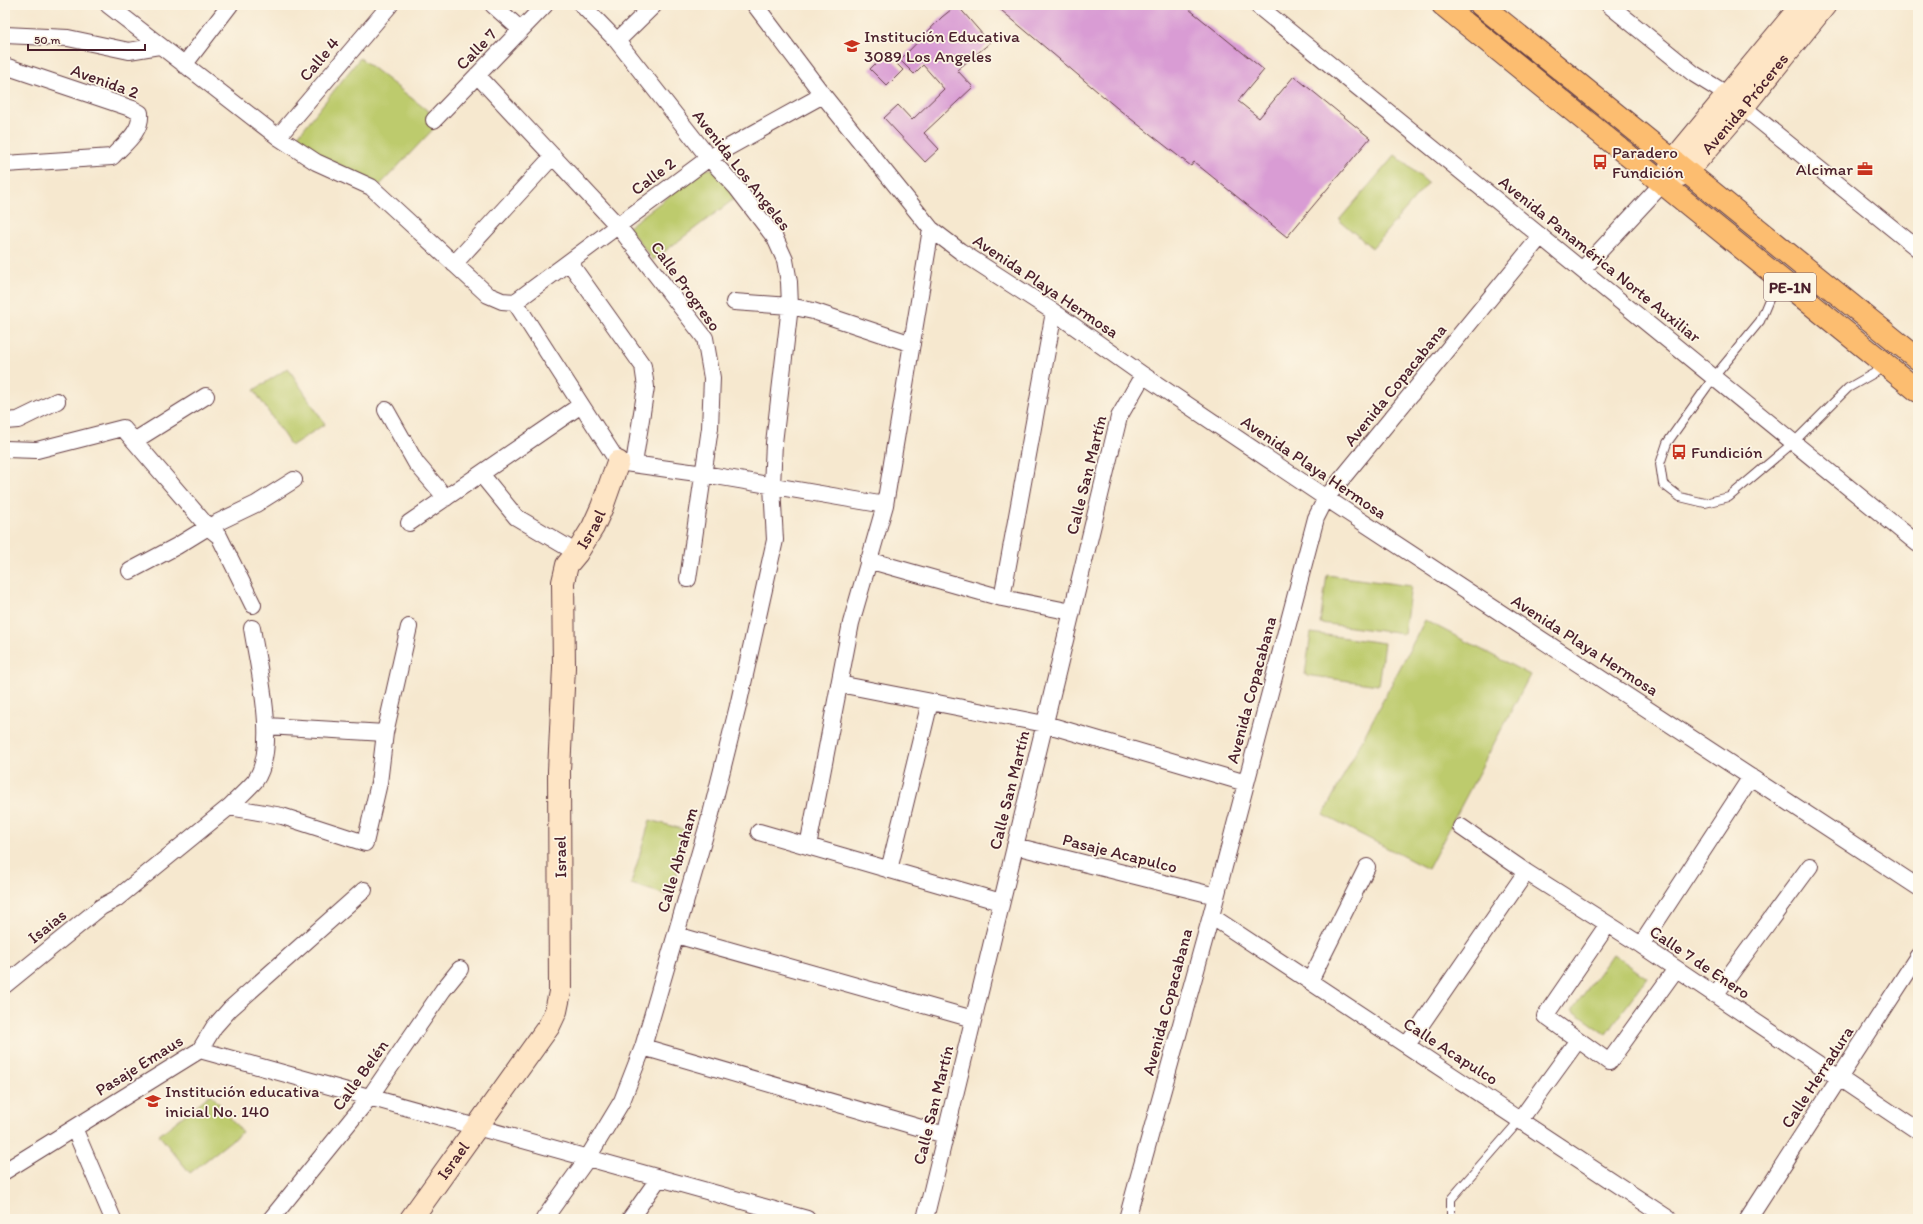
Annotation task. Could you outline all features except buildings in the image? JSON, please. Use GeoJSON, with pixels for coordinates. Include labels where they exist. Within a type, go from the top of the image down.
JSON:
{"type":"FeatureCollection","features":[{"type":"Feature","properties":{"kind":"highway","name":"PE-1N"},"geometry":{"type":"LineString","coordinates":[[1443,5],[1918,390]]}},
{"type":"Feature","properties":{"kind":"highway","name":"PE-1N"},"geometry":{"type":"LineString","coordinates":[[1481,5],[1918,359]]}},
{"type":"Feature","properties":{"kind":"street"},"geometry":{"type":"LineString","coordinates":[[108,5],[278,137],[316,162],[371,187],[488,295],[502,301],[515,302],[581,405],[626,463],[704,474],[885,505]]}},
{"type":"Feature","properties":{"kind":"street"},"geometry":{"type":"LineString","coordinates":[[184,65],[230,5]]}},
{"type":"Feature","properties":{"kind":"street","name":"Calle 4"},"geometry":{"type":"LineString","coordinates":[[278,137],[390,5]]}},
{"type":"Feature","properties":{"kind":"street"},"geometry":{"type":"LineString","coordinates":[[493,5],[521,30]]}},
{"type":"Feature","properties":{"kind":"street","name":"Calle 7"},"geometry":{"type":"LineString","coordinates":[[434,120],[545,5]]}},
{"type":"Feature","properties":{"kind":"street","name":"Avenida Los Angeles"},"geometry":{"type":"LineString","coordinates":[[582,5],[617,41],[709,158],[736,187],[775,238],[785,260],[789,282],[790,306],[774,443],[772,486]]}},
{"type":"Feature","properties":{"kind":"street"},"geometry":{"type":"LineString","coordinates":[[617,41],[654,5]]}},
{"type":"Feature","properties":{"kind":"street","name":"Avenida Playa Hermosa"},"geometry":{"type":"LineString","coordinates":[[756,5],[823,95],[931,230],[960,252],[1054,312],[1144,375],[1326,498],[1918,887]]}},
{"type":"Feature","properties":{"kind":"street","name":"Avenida Panamérica Norte Auxiliar"},"geometry":{"type":"LineString","coordinates":[[1257,5],[1714,376],[1918,544]]}},
{"type":"Feature","properties":{"kind":"street"},"geometry":{"type":"LineString","coordinates":[[1609,5],[1694,74],[1735,101],[1918,249]]}},
{"type":"Feature","properties":{"kind":"street","name":"Avenida Próceres"},"geometry":{"type":"LineString","coordinates":[[1735,101],[1802,5]]}},
{"type":"Feature","properties":{"kind":"street","name":"Avenida Próceres"},"geometry":{"type":"LineString","coordinates":[[1663,183],[1680,166],[1735,101],[1825,5]]}},
{"type":"Feature","properties":{"kind":"street"},"geometry":{"type":"LineString","coordinates":[[5,35],[68,38],[129,51],[160,46]]}},
{"type":"Feature","properties":{"kind":"street","name":"Avenida 2"},"geometry":{"type":"LineString","coordinates":[[5,66],[133,108],[140,114],[141,120],[138,130],[112,157],[5,164]]}},
{"type":"Feature","properties":{"kind":"street","name":"Calle Progreso"},"geometry":{"type":"LineString","coordinates":[[477,75],[618,226],[704,338],[712,378],[710,428],[688,579]]}},
{"type":"Feature","properties":{"kind":"street","name":"Calle 2"},"geometry":{"type":"LineString","coordinates":[[515,302],[709,158],[823,95]]}},
{"type":"Feature","properties":{"kind":"street"},"geometry":{"type":"LineString","coordinates":[[454,264],[552,156]]}},
{"type":"Feature","properties":{"kind":"street"},"geometry":{"type":"LineString","coordinates":[[1582,270],[1663,183]]}},
{"type":"Feature","properties":{"kind":"street"},"geometry":{"type":"LineString","coordinates":[[808,846],[851,623],[885,505],[931,230]]}},
{"type":"Feature","properties":{"kind":"street","name":"Avenida Copacabana"},"geometry":{"type":"LineString","coordinates":[[1127,1219],[1211,916],[1316,518],[1326,498],[1541,236]]}},
{"type":"Feature","properties":{"kind":"street"},"geometry":{"type":"LineString","coordinates":[[569,262],[643,366],[646,387],[626,463]]}},
{"type":"Feature","properties":{"kind":"street"},"geometry":{"type":"LineString","coordinates":[[734,302],[790,306],[813,311],[912,344]]}},
{"type":"Feature","properties":{"kind":"street"},"geometry":{"type":"LineString","coordinates":[[1002,598],[1054,312]]}},
{"type":"Feature","properties":{"kind":"street","name":"Calle San Martín"},"geometry":{"type":"LineString","coordinates":[[925,1219],[1118,417],[1144,375]]}},
{"type":"Feature","properties":{"kind":"street"},"geometry":{"type":"LineString","coordinates":[[134,441],[206,396]]}},
{"type":"Feature","properties":{"kind":"street"},"geometry":{"type":"LineString","coordinates":[[5,422],[18,420],[57,401]]}},
{"type":"Feature","properties":{"kind":"street"},"geometry":{"type":"LineString","coordinates":[[409,523],[581,405]]}},
{"type":"Feature","properties":{"kind":"street"},"geometry":{"type":"LineString","coordinates":[[386,410],[416,463],[446,498]]}},
{"type":"Feature","properties":{"kind":"street"},"geometry":{"type":"LineString","coordinates":[[5,449],[37,450],[123,428],[208,527],[219,536],[253,605]]}},
{"type":"Feature","properties":{"kind":"street","name":"Israel"},"geometry":{"type":"LineString","coordinates":[[411,1219],[476,1126],[550,1026],[556,1011],[560,992],[559,771],[564,667],[563,582],[567,564],[577,553],[593,527],[626,463]]}},
{"type":"Feature","properties":{"kind":"street"},"geometry":{"type":"LineString","coordinates":[[481,474],[516,517],[577,553]]}},
{"type":"Feature","properties":{"kind":"street"},"geometry":{"type":"LineString","coordinates":[[130,571],[177,546],[208,527],[256,504],[294,480]]}},
{"type":"Feature","properties":{"kind":"street","name":"Calle Abraham"},"geometry":{"type":"LineString","coordinates":[[544,1219],[587,1159],[622,1101],[643,1047],[711,814],[763,598],[775,540],[772,486]]}},
{"type":"Feature","properties":{"kind":"street"},"geometry":{"type":"LineString","coordinates":[[868,560],[1002,598],[1072,612]]}},
{"type":"Feature","properties":{"kind":"street"},"geometry":{"type":"LineString","coordinates":[[229,807],[282,816],[365,843],[379,782],[385,733],[409,627]]}},
{"type":"Feature","properties":{"kind":"street","name":"Isaias"},"geometry":{"type":"LineString","coordinates":[[5,985],[101,907],[116,899],[229,807],[255,780],[265,755],[267,726],[252,628]]}},
{"type":"Feature","properties":{"kind":"street"},"geometry":{"type":"LineString","coordinates":[[839,684],[1044,724],[1246,783]]}},
{"type":"Feature","properties":{"kind":"street"},"geometry":{"type":"LineString","coordinates":[[889,870],[930,702]]}},
{"type":"Feature","properties":{"kind":"street"},"geometry":{"type":"LineString","coordinates":[[267,726],[385,733]]}},
{"type":"Feature","properties":{"kind":"street"},"geometry":{"type":"LineString","coordinates":[[1641,945],[1751,777]]}},
{"type":"Feature","properties":{"kind":"street","name":"Calle 7 de Enero"},"geometry":{"type":"LineString","coordinates":[[1460,827],[1526,872],[1641,945],[1918,1131]]}},
{"type":"Feature","properties":{"kind":"street"},"geometry":{"type":"LineString","coordinates":[[759,832],[1001,902]]}},
{"type":"Feature","properties":{"kind":"street","name":"Pasaje Acapulco"},"geometry":{"type":"LineString","coordinates":[[1015,846],[1216,896]]}},
{"type":"Feature","properties":{"kind":"street"},"geometry":{"type":"LineString","coordinates":[[1715,995],[1810,866]]}},
{"type":"Feature","properties":{"kind":"street"},"geometry":{"type":"LineString","coordinates":[[1310,981],[1367,867]]}},
{"type":"Feature","properties":{"kind":"street"},"geometry":{"type":"LineString","coordinates":[[1407,1045],[1526,872]]}},
{"type":"Feature","properties":{"kind":"street","name":"Pasaje Emaus"},"geometry":{"type":"LineString","coordinates":[[5,1171],[200,1050],[214,1027],[230,1009],[364,890]]}},
{"type":"Feature","properties":{"kind":"street","name":"Calle Acapulco"},"geometry":{"type":"LineString","coordinates":[[1211,916],[1669,1219]]}},
{"type":"Feature","properties":{"kind":"street"},"geometry":{"type":"LineString","coordinates":[[1608,924],[1546,1016],[1609,1062],[1676,969]]}},
{"type":"Feature","properties":{"kind":"street"},"geometry":{"type":"LineString","coordinates":[[676,935],[973,1020]]}},
{"type":"Feature","properties":{"kind":"street","name":"Calle Herradura"},"geometry":{"type":"LineString","coordinates":[[1748,1219],[1918,956]]}},
{"type":"Feature","properties":{"kind":"street","name":"Calle Belén"},"geometry":{"type":"LineString","coordinates":[[270,1219],[369,1098],[443,990],[460,970]]}},
{"type":"Feature","properties":{"kind":"street"},"geometry":{"type":"LineString","coordinates":[[1520,1120],[1578,1040]]}},
{"type":"Feature","properties":{"kind":"street"},"geometry":{"type":"LineString","coordinates":[[643,1047],[945,1135]]}},
{"type":"Feature","properties":{"kind":"street"},"geometry":{"type":"LineString","coordinates":[[200,1050],[369,1098],[476,1126],[587,1159],[807,1219]]}},
{"type":"Feature","properties":{"kind":"street"},"geometry":{"type":"LineString","coordinates":[[74,1128],[113,1219]]}},
{"type":"Feature","properties":{"kind":"street"},"geometry":{"type":"LineString","coordinates":[[630,1219],[659,1178]]}},
{"type":"Feature","properties":{"kind":"lane"},"geometry":{"type":"LineString","coordinates":[[1778,277],[1760,321],[1714,376],[1667,443],[1660,464],[1663,484],[1680,497],[1705,503],[1729,497],[1794,442],[1848,388],[1888,366]]}},
{"type":"Feature","properties":{"kind":"lane"},"geometry":{"type":"LineString","coordinates":[[1451,1219],[1451,1199],[1520,1120]]}},
{"type":"Feature","properties":{"kind":"green space"},"geometry":{"type":"Polygon","coordinates":[[[360,58],[441,121],[380,185],[293,142],[360,58]]]}},
{"type":"Feature","properties":{"kind":"green space"},"geometry":{"type":"Polygon","coordinates":[[[1395,155],[1428,183],[1372,248],[1339,220],[1395,155]]]}},
{"type":"Feature","properties":{"kind":"green space"},"geometry":{"type":"Polygon","coordinates":[[[705,169],[716,169],[738,196],[653,260],[628,227],[705,169]]]}},
{"type":"Feature","properties":{"kind":"green space"},"geometry":{"type":"Polygon","coordinates":[[[288,368],[325,424],[291,446],[254,390],[288,368]]]}},
{"type":"Feature","properties":{"kind":"green space"},"geometry":{"type":"Polygon","coordinates":[[[1327,575],[1411,586],[1404,634],[1320,623],[1327,575]]]}},
{"type":"Feature","properties":{"kind":"green space"},"geometry":{"type":"Polygon","coordinates":[[[1425,620],[1530,675],[1428,869],[1323,815],[1425,620]]]}},
{"type":"Feature","properties":{"kind":"green space"},"geometry":{"type":"Polygon","coordinates":[[[1311,633],[1384,643],[1378,685],[1305,675],[1311,633]]]}},
{"type":"Feature","properties":{"kind":"green space"},"geometry":{"type":"Polygon","coordinates":[[[650,820],[689,831],[670,896],[631,884],[650,820]]]}},
{"type":"Feature","properties":{"kind":"green space"},"geometry":{"type":"Polygon","coordinates":[[[1613,954],[1647,978],[1606,1034],[1572,1010],[1613,954]]]}},
{"type":"Feature","properties":{"kind":"green space"},"geometry":{"type":"Polygon","coordinates":[[[211,1094],[242,1132],[190,1173],[159,1135],[211,1094]]]}},
{"type":"Feature","properties":{"kind":"place","name":"Institución Educativa 3089 Los Angeles"},"geometry":{"type":"Point","coordinates":[852,46]}},
{"type":"Feature","properties":{"kind":"place","name":"Paradero Fundición"},"geometry":{"type":"Point","coordinates":[1600,162]}},
{"type":"Feature","properties":{"kind":"place","name":"Alcimar"},"geometry":{"type":"Point","coordinates":[1865,169]}},
{"type":"Feature","properties":{"kind":"place","name":"Fundición"},"geometry":{"type":"Point","coordinates":[1679,452]}},
{"type":"Feature","properties":{"kind":"place","name":"Institución educativa inicial No. 140"},"geometry":{"type":"Point","coordinates":[153,1101]}}]}
